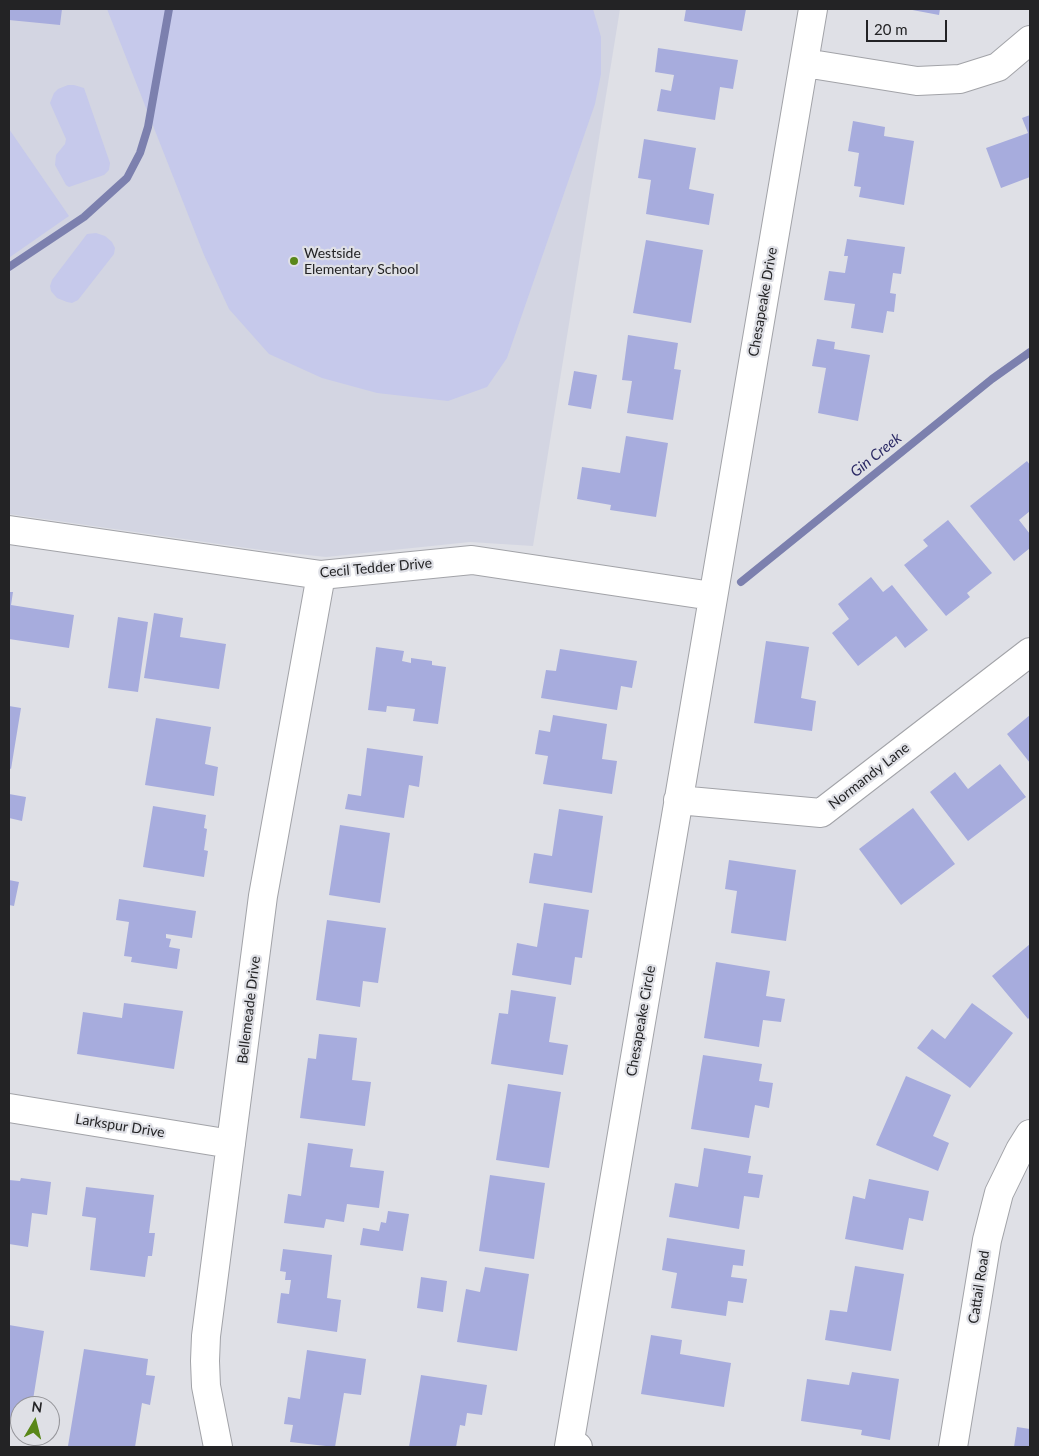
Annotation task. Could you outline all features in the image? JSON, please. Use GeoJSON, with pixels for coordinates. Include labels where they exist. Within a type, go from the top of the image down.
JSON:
{"type":"FeatureCollection","features":[{"type":"Feature","properties":{"kind":"street","name":"Chesapeake Drive"},"geometry":{"type":"LineString","coordinates":[[712,596],[814,9]]}},
{"type":"Feature","properties":{"kind":"street"},"geometry":{"type":"LineString","coordinates":[[804,63],[917,81],[960,79],[998,67],[1030,40]]}},
{"type":"Feature","properties":{"kind":"street","name":"Cecil Tedder Drive"},"geometry":{"type":"LineString","coordinates":[[9,530],[321,575],[472,560],[712,596]]}},
{"type":"Feature","properties":{"kind":"street","name":"Bellemeade Drive"},"geometry":{"type":"LineString","coordinates":[[218,1447],[206,1386],[205,1349],[263,896],[321,575]]}},
{"type":"Feature","properties":{"kind":"street","name":"Chesapeake Circle"},"geometry":{"type":"LineString","coordinates":[[574,1446],[712,596]]}},
{"type":"Feature","properties":{"kind":"street","name":"Normandy Lane"},"geometry":{"type":"LineString","coordinates":[[678,800],[821,813],[1030,652]]}},
{"type":"Feature","properties":{"kind":"street","name":"Larkspur Drive"},"geometry":{"type":"LineString","coordinates":[[9,1108],[231,1144]]}},
{"type":"Feature","properties":{"kind":"street","name":"Cattail Road"},"geometry":{"type":"LineString","coordinates":[[953,1447],[987,1240],[999,1193],[1030,1134]]}},
{"type":"Feature","properties":{"kind":"shaded area","name":"Westside Elementary School"},"geometry":{"type":"Polygon","coordinates":[[[9,9],[620,9],[533,546],[470,542],[326,557],[261,550],[9,514],[9,9]]]}},
{"type":"Feature","properties":{"kind":"shaded area"},"geometry":{"type":"Polygon","coordinates":[[[107,9],[593,9],[601,37],[601,74],[595,104],[507,358],[487,387],[448,401],[377,393],[322,378],[269,354],[229,309],[204,255],[107,9]]]}},
{"type":"Feature","properties":{"kind":"shaded area"},"geometry":{"type":"Polygon","coordinates":[[[68,85],[84,88],[110,163],[109,170],[104,175],[69,187],[55,165],[56,155],[65,144],[66,139],[50,103],[58,89],[68,85]]]}},
{"type":"Feature","properties":{"kind":"shaded area"},"geometry":{"type":"Polygon","coordinates":[[[9,129],[69,216],[10,257],[9,255],[9,129]]]}},
{"type":"Feature","properties":{"kind":"shaded area"},"geometry":{"type":"Polygon","coordinates":[[[96,233],[105,236],[112,242],[115,248],[114,254],[78,300],[72,303],[57,298],[51,291],[52,280],[87,234],[96,233]]]}},
{"type":"Feature","properties":{"kind":"building"},"geometry":{"type":"Polygon","coordinates":[[[9,9],[62,9],[60,25],[9,20],[9,9]]]}},
{"type":"Feature","properties":{"kind":"building"},"geometry":{"type":"Polygon","coordinates":[[[686,9],[746,9],[742,31],[684,21],[686,9]]]}},
{"type":"Feature","properties":{"kind":"building"},"geometry":{"type":"Polygon","coordinates":[[[907,9],[940,9],[939,15],[907,9]]]}},
{"type":"Feature","properties":{"kind":"building"},"geometry":{"type":"Polygon","coordinates":[[[658,48],[738,60],[733,89],[720,87],[715,120],[657,111],[661,89],[671,91],[674,75],[655,72],[658,48]]]}},
{"type":"Feature","properties":{"kind":"building"},"geometry":{"type":"Polygon","coordinates":[[[1030,115],[1030,177],[1001,188],[986,148],[1028,133],[1022,118],[1030,115]]]}},
{"type":"Feature","properties":{"kind":"building"},"geometry":{"type":"Polygon","coordinates":[[[853,121],[885,127],[884,136],[914,141],[904,205],[859,197],[861,187],[854,186],[859,153],[848,151],[853,121]]]}},
{"type":"Feature","properties":{"kind":"building"},"geometry":{"type":"Polygon","coordinates":[[[644,139],[696,148],[689,189],[714,194],[709,225],[646,214],[651,180],[638,178],[644,139]]]}},
{"type":"Feature","properties":{"kind":"building"},"geometry":{"type":"Polygon","coordinates":[[[847,239],[905,247],[901,274],[893,273],[890,293],[896,294],[894,312],[887,311],[883,333],[851,328],[855,304],[824,300],[829,271],[845,273],[848,256],[844,256],[847,239]]]}},
{"type":"Feature","properties":{"kind":"building"},"geometry":{"type":"Polygon","coordinates":[[[646,240],[703,250],[691,323],[633,313],[646,240]]]}},
{"type":"Feature","properties":{"kind":"building"},"geometry":{"type":"Polygon","coordinates":[[[628,335],[678,343],[674,369],[681,370],[673,420],[627,413],[632,381],[622,380],[628,335]]]}},
{"type":"Feature","properties":{"kind":"building"},"geometry":{"type":"Polygon","coordinates":[[[817,339],[835,342],[834,349],[870,355],[858,421],[818,413],[826,368],[812,366],[817,339]]]}},
{"type":"Feature","properties":{"kind":"building"},"geometry":{"type":"Polygon","coordinates":[[[574,371],[597,375],[591,409],[568,405],[574,371]]]}},
{"type":"Feature","properties":{"kind":"building"},"geometry":{"type":"Polygon","coordinates":[[[626,436],[668,443],[656,517],[610,510],[611,505],[577,499],[582,467],[620,473],[626,436]]]}},
{"type":"Feature","properties":{"kind":"building"},"geometry":{"type":"Polygon","coordinates":[[[1027,461],[1030,465],[1030,511],[1019,520],[1030,534],[1030,548],[1014,561],[970,506],[1027,461]]]}},
{"type":"Feature","properties":{"kind":"building"},"geometry":{"type":"Polygon","coordinates":[[[948,520],[992,573],[967,593],[970,597],[946,616],[904,565],[928,546],[923,540],[948,520]]]}},
{"type":"Feature","properties":{"kind":"building"},"geometry":{"type":"Polygon","coordinates":[[[871,577],[883,592],[892,585],[928,630],[905,648],[896,636],[858,666],[832,633],[849,619],[838,604],[871,577]]]}},
{"type":"Feature","properties":{"kind":"building"},"geometry":{"type":"Polygon","coordinates":[[[9,592],[13,592],[11,605],[74,615],[69,648],[9,639],[9,592]]]}},
{"type":"Feature","properties":{"kind":"building"},"geometry":{"type":"Polygon","coordinates":[[[154,613],[183,618],[180,637],[226,644],[219,689],[144,678],[154,613]]]}},
{"type":"Feature","properties":{"kind":"building"},"geometry":{"type":"Polygon","coordinates":[[[118,617],[148,622],[138,692],[108,688],[118,617]]]}},
{"type":"Feature","properties":{"kind":"building"},"geometry":{"type":"Polygon","coordinates":[[[766,641],[809,647],[801,698],[816,701],[812,731],[754,723],[766,641]]]}},
{"type":"Feature","properties":{"kind":"building"},"geometry":{"type":"Polygon","coordinates":[[[376,647],[404,651],[402,661],[411,663],[411,658],[432,661],[432,665],[446,667],[438,724],[413,721],[415,709],[387,706],[386,712],[368,710],[376,647]]]}},
{"type":"Feature","properties":{"kind":"building"},"geometry":{"type":"Polygon","coordinates":[[[560,649],[637,661],[632,688],[621,686],[617,710],[541,698],[546,670],[556,671],[560,649]]]}},
{"type":"Feature","properties":{"kind":"building"},"geometry":{"type":"Polygon","coordinates":[[[9,706],[21,708],[11,769],[9,768],[9,706]]]}},
{"type":"Feature","properties":{"kind":"building"},"geometry":{"type":"Polygon","coordinates":[[[553,715],[607,724],[602,759],[617,761],[612,794],[543,784],[548,756],[535,754],[539,730],[550,732],[553,715]]]}},
{"type":"Feature","properties":{"kind":"building"},"geometry":{"type":"Polygon","coordinates":[[[1030,715],[1030,763],[1007,734],[1030,715]]]}},
{"type":"Feature","properties":{"kind":"building"},"geometry":{"type":"Polygon","coordinates":[[[156,718],[211,727],[205,764],[218,767],[214,796],[145,785],[156,718]]]}},
{"type":"Feature","properties":{"kind":"building"},"geometry":{"type":"Polygon","coordinates":[[[367,748],[423,756],[419,787],[409,785],[404,818],[345,809],[348,794],[361,796],[367,748]]]}},
{"type":"Feature","properties":{"kind":"building"},"geometry":{"type":"Polygon","coordinates":[[[1000,764],[1026,797],[968,841],[930,792],[955,772],[968,789],[1000,764]]]}},
{"type":"Feature","properties":{"kind":"building"},"geometry":{"type":"Polygon","coordinates":[[[9,794],[26,797],[22,821],[9,818],[9,794]]]}},
{"type":"Feature","properties":{"kind":"building"},"geometry":{"type":"Polygon","coordinates":[[[153,806],[206,815],[204,828],[207,829],[204,850],[208,851],[204,877],[143,867],[153,806]]]}},
{"type":"Feature","properties":{"kind":"building"},"geometry":{"type":"Polygon","coordinates":[[[913,808],[955,864],[901,905],[859,849],[913,808]]]}},
{"type":"Feature","properties":{"kind":"building"},"geometry":{"type":"Polygon","coordinates":[[[559,809],[603,816],[592,893],[529,883],[534,853],[552,856],[559,809]]]}},
{"type":"Feature","properties":{"kind":"building"},"geometry":{"type":"Polygon","coordinates":[[[340,825],[390,833],[380,903],[329,895],[340,825]]]}},
{"type":"Feature","properties":{"kind":"building"},"geometry":{"type":"Polygon","coordinates":[[[729,860],[796,870],[786,941],[731,933],[737,891],[725,889],[729,860]]]}},
{"type":"Feature","properties":{"kind":"building"},"geometry":{"type":"Polygon","coordinates":[[[9,880],[19,882],[14,906],[9,905],[9,880]]]}},
{"type":"Feature","properties":{"kind":"building"},"geometry":{"type":"Polygon","coordinates":[[[119,899],[196,911],[192,938],[166,934],[166,938],[171,939],[169,947],[180,949],[177,969],[131,962],[132,957],[124,956],[129,922],[116,920],[119,899]]]}},
{"type":"Feature","properties":{"kind":"building"},"geometry":{"type":"Polygon","coordinates":[[[544,903],[589,910],[582,958],[575,957],[571,985],[512,975],[517,943],[537,947],[544,903]]]}},
{"type":"Feature","properties":{"kind":"building"},"geometry":{"type":"Polygon","coordinates":[[[327,920],[386,928],[378,983],[363,981],[360,1007],[316,1000],[327,920]]]}},
{"type":"Feature","properties":{"kind":"building"},"geometry":{"type":"Polygon","coordinates":[[[1030,944],[1030,1017],[1028,1019],[992,976],[1030,944]]]}},
{"type":"Feature","properties":{"kind":"building"},"geometry":{"type":"Polygon","coordinates":[[[716,962],[770,971],[766,996],[785,999],[781,1022],[763,1020],[759,1047],[704,1038],[716,962]]]}},
{"type":"Feature","properties":{"kind":"building"},"geometry":{"type":"Polygon","coordinates":[[[511,990],[556,997],[549,1042],[568,1045],[563,1075],[491,1064],[499,1013],[508,1014],[511,990]]]}},
{"type":"Feature","properties":{"kind":"building"},"geometry":{"type":"Polygon","coordinates":[[[124,1003],[183,1011],[174,1069],[77,1054],[83,1012],[122,1018],[124,1003]]]}},
{"type":"Feature","properties":{"kind":"building"},"geometry":{"type":"Polygon","coordinates":[[[972,1003],[1013,1033],[970,1088],[917,1048],[932,1029],[945,1039],[972,1003]]]}},
{"type":"Feature","properties":{"kind":"building"},"geometry":{"type":"Polygon","coordinates":[[[319,1034],[357,1038],[352,1080],[371,1082],[365,1126],[300,1118],[308,1058],[316,1059],[319,1034]]]}},
{"type":"Feature","properties":{"kind":"building"},"geometry":{"type":"Polygon","coordinates":[[[703,1055],[762,1064],[759,1081],[773,1083],[769,1108],[755,1105],[749,1138],[691,1129],[703,1055]]]}},
{"type":"Feature","properties":{"kind":"building"},"geometry":{"type":"Polygon","coordinates":[[[906,1076],[951,1095],[933,1136],[949,1143],[938,1171],[876,1145],[906,1076]]]}},
{"type":"Feature","properties":{"kind":"building"},"geometry":{"type":"Polygon","coordinates":[[[508,1084],[561,1092],[549,1168],[496,1160],[508,1084]]]}},
{"type":"Feature","properties":{"kind":"building"},"geometry":{"type":"Polygon","coordinates":[[[308,1143],[353,1149],[350,1167],[384,1171],[379,1208],[347,1204],[344,1222],[326,1219],[324,1228],[284,1223],[288,1194],[301,1196],[308,1143]]]}},
{"type":"Feature","properties":{"kind":"building"},"geometry":{"type":"Polygon","coordinates":[[[704,1148],[751,1156],[748,1173],[763,1175],[759,1198],[744,1196],[739,1229],[669,1217],[675,1183],[698,1187],[704,1148]]]}},
{"type":"Feature","properties":{"kind":"building"},"geometry":{"type":"Polygon","coordinates":[[[490,1175],[545,1183],[534,1259],[479,1251],[490,1175]]]}},
{"type":"Feature","properties":{"kind":"building"},"geometry":{"type":"Polygon","coordinates":[[[21,1178],[51,1182],[47,1215],[32,1213],[28,1247],[9,1244],[9,1180],[20,1181],[21,1178]]]}},
{"type":"Feature","properties":{"kind":"building"},"geometry":{"type":"Polygon","coordinates":[[[869,1179],[929,1191],[923,1221],[909,1218],[903,1250],[845,1239],[853,1196],[865,1199],[869,1179]]]}},
{"type":"Feature","properties":{"kind":"building"},"geometry":{"type":"Polygon","coordinates":[[[86,1187],[154,1195],[149,1233],[155,1233],[152,1256],[148,1256],[145,1277],[90,1270],[96,1218],[82,1216],[86,1187]]]}},
{"type":"Feature","properties":{"kind":"building"},"geometry":{"type":"Polygon","coordinates":[[[388,1211],[409,1214],[403,1251],[360,1245],[363,1228],[379,1231],[381,1222],[386,1223],[388,1211]]]}},
{"type":"Feature","properties":{"kind":"building"},"geometry":{"type":"Polygon","coordinates":[[[667,1238],[745,1250],[743,1266],[733,1265],[731,1277],[747,1279],[743,1303],[728,1301],[726,1316],[671,1308],[677,1273],[662,1270],[667,1238]]]}},
{"type":"Feature","properties":{"kind":"building"},"geometry":{"type":"Polygon","coordinates":[[[283,1249],[332,1255],[327,1298],[341,1300],[337,1332],[277,1323],[281,1293],[289,1294],[291,1280],[285,1280],[286,1272],[280,1271],[283,1249]]]}},
{"type":"Feature","properties":{"kind":"building"},"geometry":{"type":"Polygon","coordinates":[[[855,1266],[904,1274],[891,1351],[825,1340],[830,1310],[847,1312],[855,1266]]]}},
{"type":"Feature","properties":{"kind":"building"},"geometry":{"type":"Polygon","coordinates":[[[485,1267],[529,1274],[517,1351],[457,1342],[466,1289],[480,1292],[485,1267]]]}},
{"type":"Feature","properties":{"kind":"building"},"geometry":{"type":"Polygon","coordinates":[[[421,1277],[447,1281],[443,1312],[417,1308],[421,1277]]]}},
{"type":"Feature","properties":{"kind":"building"},"geometry":{"type":"Polygon","coordinates":[[[9,1325],[44,1331],[34,1396],[10,1396],[9,1418],[9,1325]]]}},
{"type":"Feature","properties":{"kind":"building"},"geometry":{"type":"Polygon","coordinates":[[[651,1335],[682,1340],[680,1354],[731,1363],[724,1407],[641,1394],[651,1335]]]}},
{"type":"Feature","properties":{"kind":"building"},"geometry":{"type":"Polygon","coordinates":[[[84,1349],[148,1359],[146,1375],[155,1376],[150,1405],[142,1403],[135,1447],[68,1446],[84,1349]]]}},
{"type":"Feature","properties":{"kind":"building"},"geometry":{"type":"Polygon","coordinates":[[[307,1350],[366,1359],[361,1395],[344,1393],[335,1447],[290,1442],[293,1425],[284,1424],[288,1397],[300,1399],[307,1350]]]}},
{"type":"Feature","properties":{"kind":"building"},"geometry":{"type":"Polygon","coordinates":[[[852,1372],[899,1379],[890,1440],[861,1435],[862,1430],[801,1421],[807,1379],[849,1385],[852,1372]]]}},
{"type":"Feature","properties":{"kind":"building"},"geometry":{"type":"Polygon","coordinates":[[[421,1375],[487,1385],[482,1415],[467,1413],[465,1426],[460,1425],[456,1447],[409,1447],[421,1375]]]}},
{"type":"Feature","properties":{"kind":"building"},"geometry":{"type":"Polygon","coordinates":[[[1017,1427],[1030,1429],[1030,1447],[1014,1447],[1017,1427]]]}},
{"type":"Feature","properties":{"kind":"waterway"},"geometry":{"type":"LineString","coordinates":[[9,267],[84,217],[127,178],[140,153],[148,127],[169,9]]}},
{"type":"Feature","properties":{"kind":"waterway","name":"Gin Creek"},"geometry":{"type":"LineString","coordinates":[[741,582],[992,379],[1030,352]]}},
{"type":"Feature","properties":{"kind":"place","name":"Westside Elementary School"},"geometry":{"type":"Point","coordinates":[294,261]}}]}
